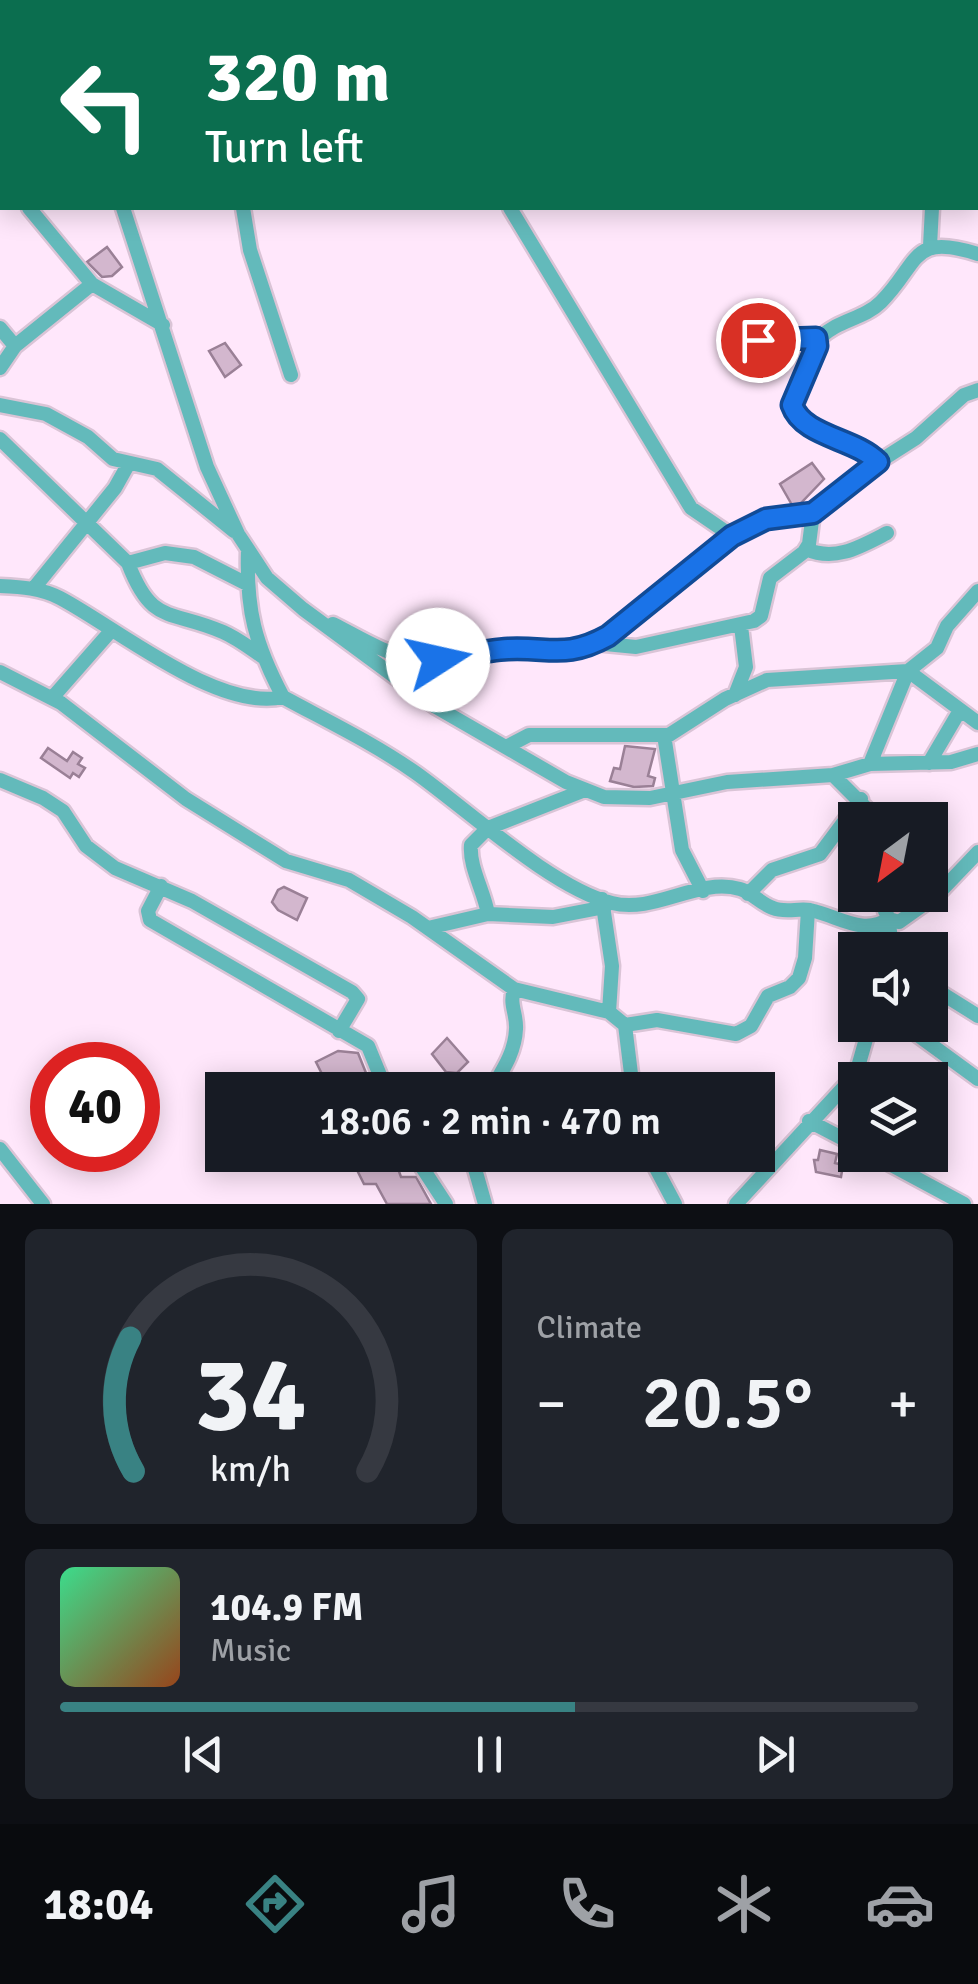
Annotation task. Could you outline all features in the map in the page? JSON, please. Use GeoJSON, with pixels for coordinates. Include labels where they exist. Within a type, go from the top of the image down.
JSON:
{"type":"FeatureCollection","features":[{"type":"Feature","properties":{"kind":"street"},"geometry":{"type":"LineString","coordinates":[[32,210],[92,284],[163,326]]}},
{"type":"Feature","properties":{"kind":"street"},"geometry":{"type":"LineString","coordinates":[[123,210],[207,467],[238,534],[267,578],[303,610],[436,707],[604,797],[650,798],[728,782],[833,776],[870,764],[928,762],[978,754]]}},
{"type":"Feature","properties":{"kind":"street"},"geometry":{"type":"LineString","coordinates":[[243,210],[250,250],[291,375]]}},
{"type":"Feature","properties":{"kind":"street"},"geometry":{"type":"LineString","coordinates":[[511,210],[674,484],[691,508],[732,536]]}},
{"type":"Feature","properties":{"kind":"street"},"geometry":{"type":"LineString","coordinates":[[930,246],[932,210]]}},
{"type":"Feature","properties":{"kind":"street"},"geometry":{"type":"LineString","coordinates":[[737,338],[816,338],[835,324],[879,304],[914,258],[930,246],[978,254]]}},
{"type":"Feature","properties":{"kind":"street"},"geometry":{"type":"LineString","coordinates":[[0,368],[16,346],[92,284]]}},
{"type":"Feature","properties":{"kind":"street"},"geometry":{"type":"LineString","coordinates":[[0,328],[16,346]]}},
{"type":"Feature","properties":{"kind":"street"},"geometry":{"type":"LineString","coordinates":[[816,338],[817,346],[792,405],[793,411],[802,422],[865,449],[878,462]]}},
{"type":"Feature","properties":{"kind":"street"},"geometry":{"type":"LineString","coordinates":[[303,610],[407,658],[438,660],[509,648],[561,654],[595,643],[732,536],[766,519],[813,513],[916,438],[964,395],[978,390]]}},
{"type":"Feature","properties":{"kind":"street"},"geometry":{"type":"LineString","coordinates":[[1,402],[46,414],[113,458],[157,469],[238,534]]}},
{"type":"Feature","properties":{"kind":"street"},"geometry":{"type":"LineString","coordinates":[[0,439],[128,563],[138,590],[153,608],[226,633],[264,656]]}},
{"type":"Feature","properties":{"kind":"street"},"geometry":{"type":"LineString","coordinates":[[34,588],[115,488],[129,463]]}},
{"type":"Feature","properties":{"kind":"street"},"geometry":{"type":"LineString","coordinates":[[595,643],[636,647],[741,626],[761,616],[770,578],[806,548],[813,513]]}},
{"type":"Feature","properties":{"kind":"street"},"geometry":{"type":"LineString","coordinates":[[806,548],[822,556],[850,551],[887,533]]}},
{"type":"Feature","properties":{"kind":"street"},"geometry":{"type":"LineString","coordinates":[[248,549],[246,598],[264,656],[283,697],[413,770],[488,828],[604,903]]}},
{"type":"Feature","properties":{"kind":"street"},"geometry":{"type":"LineString","coordinates":[[128,563],[165,554],[194,557],[247,584]]}},
{"type":"Feature","properties":{"kind":"street"},"geometry":{"type":"LineString","coordinates":[[0,586],[34,588],[60,598],[110,632],[233,695],[264,701],[283,697]]}},
{"type":"Feature","properties":{"kind":"street"},"geometry":{"type":"LineString","coordinates":[[870,764],[908,670],[938,648],[947,626],[978,591]]}},
{"type":"Feature","properties":{"kind":"street"},"geometry":{"type":"LineString","coordinates":[[735,694],[746,667],[741,626]]}},
{"type":"Feature","properties":{"kind":"street"},"geometry":{"type":"LineString","coordinates":[[52,698],[110,632]]}},
{"type":"Feature","properties":{"kind":"street"},"geometry":{"type":"LineString","coordinates":[[508,746],[530,735],[664,735],[691,724],[735,694],[768,680],[908,670],[978,723]]}},
{"type":"Feature","properties":{"kind":"street"},"geometry":{"type":"LineString","coordinates":[[0,672],[52,698],[186,799],[286,861],[349,880],[428,928],[514,989],[544,1000],[609,1012],[625,1025],[631,1072]]}},
{"type":"Feature","properties":{"kind":"street"},"geometry":{"type":"LineString","coordinates":[[928,762],[959,712]]}},
{"type":"Feature","properties":{"kind":"street"},"geometry":{"type":"LineString","coordinates":[[664,735],[672,794],[681,824],[682,850],[703,890]]}},
{"type":"Feature","properties":{"kind":"street"},"geometry":{"type":"LineString","coordinates":[[833,776],[863,802]]}},
{"type":"Feature","properties":{"kind":"street"},"geometry":{"type":"LineString","coordinates":[[2,784],[43,798],[63,811],[98,858],[161,886],[352,992],[358,999],[339,1031]]}},
{"type":"Feature","properties":{"kind":"street"},"geometry":{"type":"LineString","coordinates":[[488,914],[483,884],[470,858],[471,844],[488,828],[586,790]]}},
{"type":"Feature","properties":{"kind":"street"},"geometry":{"type":"LineString","coordinates":[[748,894],[772,870],[820,854],[861,799]]}},
{"type":"Feature","properties":{"kind":"street"},"geometry":{"type":"LineString","coordinates":[[428,928],[488,914],[553,917],[604,903],[645,904],[703,890],[740,889],[770,907],[808,910],[862,927],[877,926],[889,919],[899,922],[937,896],[978,852]]}},
{"type":"Feature","properties":{"kind":"street"},"geometry":{"type":"LineString","coordinates":[[161,886],[148,911],[150,920],[368,1046],[379,1072]]}},
{"type":"Feature","properties":{"kind":"street"},"geometry":{"type":"LineString","coordinates":[[604,903],[612,966],[609,1012]]}},
{"type":"Feature","properties":{"kind":"street"},"geometry":{"type":"LineString","coordinates":[[625,1025],[657,1020],[736,1034],[751,1026],[768,996],[790,988],[799,978],[805,958],[808,910]]}},
{"type":"Feature","properties":{"kind":"street"},"geometry":{"type":"LineString","coordinates":[[886,912],[890,932]]}},
{"type":"Feature","properties":{"kind":"street"},"geometry":{"type":"LineString","coordinates":[[884,932],[889,919]]}},
{"type":"Feature","properties":{"kind":"street"},"geometry":{"type":"LineString","coordinates":[[503,1072],[517,1025],[510,1003],[514,989]]}},
{"type":"Feature","properties":{"kind":"street"},"geometry":{"type":"LineString","coordinates":[[948,997],[978,1016]]}},
{"type":"Feature","properties":{"kind":"street"},"geometry":{"type":"LineString","coordinates":[[736,1204],[856,1074],[865,1042]]}},
{"type":"Feature","properties":{"kind":"street"},"geometry":{"type":"LineString","coordinates":[[927,1042],[978,1080]]}},
{"type":"Feature","properties":{"kind":"street"},"geometry":{"type":"LineString","coordinates":[[809,1121],[838,1136]]}},
{"type":"Feature","properties":{"kind":"street"},"geometry":{"type":"LineString","coordinates":[[0,1149],[43,1204]]}},
{"type":"Feature","properties":{"kind":"street"},"geometry":{"type":"LineString","coordinates":[[425,1172],[446,1204]]}},
{"type":"Feature","properties":{"kind":"street"},"geometry":{"type":"LineString","coordinates":[[476,1172],[485,1204]]}},
{"type":"Feature","properties":{"kind":"street"},"geometry":{"type":"LineString","coordinates":[[657,1172],[675,1204]]}},
{"type":"Feature","properties":{"kind":"street"},"geometry":{"type":"LineString","coordinates":[[905,1172],[964,1204]]}},
{"type":"Feature","properties":{"kind":"building"},"geometry":{"type":"Polygon","coordinates":[[[107,247],[122,267],[112,276],[102,277],[87,262],[107,247]]]}},
{"type":"Feature","properties":{"kind":"building"},"geometry":{"type":"Polygon","coordinates":[[[225,343],[241,365],[225,377],[209,351],[225,343]]]}},
{"type":"Feature","properties":{"kind":"building"},"geometry":{"type":"Polygon","coordinates":[[[812,463],[824,479],[800,504],[792,505],[780,484],[812,463]]]}},
{"type":"Feature","properties":{"kind":"building"},"geometry":{"type":"Polygon","coordinates":[[[625,746],[655,749],[648,776],[655,778],[653,786],[634,787],[610,781],[614,768],[620,769],[625,746]]]}},
{"type":"Feature","properties":{"kind":"building"},"geometry":{"type":"Polygon","coordinates":[[[48,748],[67,761],[73,752],[82,758],[78,764],[85,768],[79,777],[73,773],[70,778],[41,758],[48,748]]]}},
{"type":"Feature","properties":{"kind":"building"},"geometry":{"type":"Polygon","coordinates":[[[284,887],[307,898],[297,920],[272,902],[284,887]]]}},
{"type":"Feature","properties":{"kind":"building"},"geometry":{"type":"Polygon","coordinates":[[[447,1038],[468,1062],[458,1072],[446,1072],[432,1054],[447,1038]]]}},
{"type":"Feature","properties":{"kind":"building"},"geometry":{"type":"Polygon","coordinates":[[[338,1051],[358,1053],[366,1072],[321,1072],[316,1062],[338,1051]]]}},
{"type":"Feature","properties":{"kind":"building"},"geometry":{"type":"Polygon","coordinates":[[[820,1150],[837,1154],[835,1163],[841,1177],[816,1172],[814,1160],[818,1160],[820,1150]]]}},
{"type":"Feature","properties":{"kind":"building"},"geometry":{"type":"Polygon","coordinates":[[[358,1172],[399,1172],[401,1177],[416,1177],[431,1204],[387,1204],[376,1184],[364,1184],[358,1172]]]}},
{"type":"Feature","properties":{"kind":"route"},"geometry":{"type":"LineString","coordinates":[[438,660],[509,648],[561,654],[587,648],[608,636],[732,536],[766,519],[813,513],[878,462],[865,449],[802,422],[793,411],[792,405],[817,346],[816,338],[758,340]]}}]}
